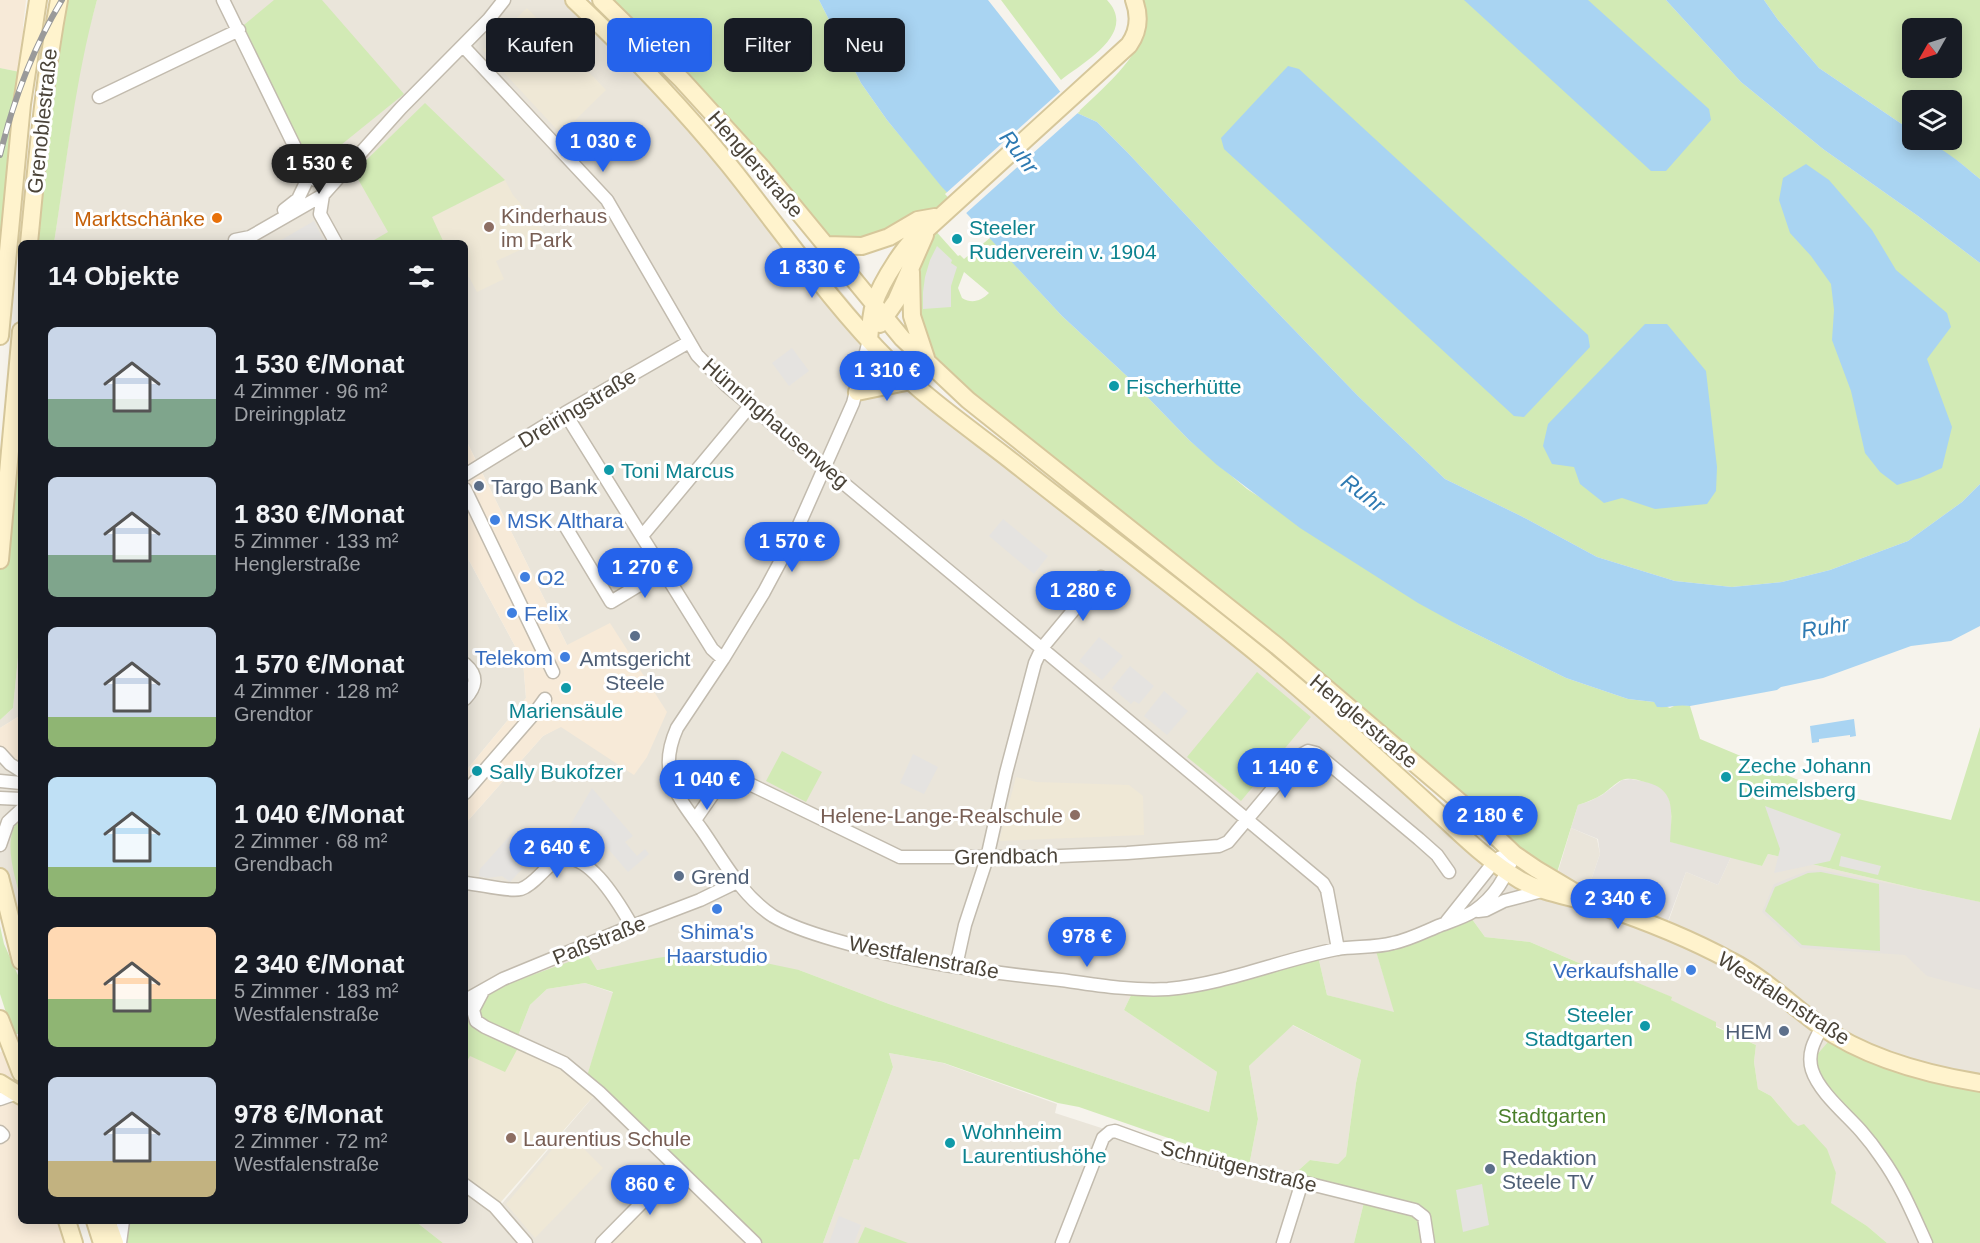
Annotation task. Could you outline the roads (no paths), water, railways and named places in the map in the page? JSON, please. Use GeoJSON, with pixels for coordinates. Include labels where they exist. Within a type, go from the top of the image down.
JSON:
{"type":"FeatureCollection","features":[{"type":"Feature","properties":{"kind":"main road","name":"Grenoblestraße"},"geometry":{"type":"LineString","coordinates":[[0,336],[22,104],[38,0]]}},
{"type":"Feature","properties":{"kind":"main road","name":"Grenoblestraße"},"geometry":{"type":"LineString","coordinates":[[29,240],[51,40],[59,0]]}},
{"type":"Feature","properties":{"kind":"main road","name":"Henglerstraße"},"geometry":{"type":"LineString","coordinates":[[574,0],[621,44],[675,102],[727,163],[850,318],[911,381],[1258,654],[1331,715],[1480,851],[1495,869],[1542,891],[1592,903]]}},
{"type":"Feature","properties":{"kind":"main road","name":"Henglerstraße"},"geometry":{"type":"LineString","coordinates":[[601,0],[697,96],[763,169],[826,245],[877,314],[968,400],[1277,646],[1460,802],[1514,854],[1592,903]]}},
{"type":"Feature","properties":{"kind":"main road"},"geometry":{"type":"LineString","coordinates":[[869,340],[883,281],[897,260],[922,231],[927,229],[1129,45],[1134,37],[1138,20],[1134,0]]}},
{"type":"Feature","properties":{"kind":"main road"},"geometry":{"type":"LineString","coordinates":[[826,245],[862,246],[889,237],[918,220],[946,210]]}},
{"type":"Feature","properties":{"kind":"main road"},"geometry":{"type":"LineString","coordinates":[[850,318],[877,314],[896,301],[927,229]]}},
{"type":"Feature","properties":{"kind":"main road"},"geometry":{"type":"LineString","coordinates":[[911,267],[912,316],[927,362]]}},
{"type":"Feature","properties":{"kind":"main road"},"geometry":{"type":"LineString","coordinates":[[0,560],[18,364]]}},
{"type":"Feature","properties":{"kind":"main road"},"geometry":{"type":"LineString","coordinates":[[856,392],[911,381]]}},
{"type":"Feature","properties":{"kind":"main road"},"geometry":{"type":"LineString","coordinates":[[0,877],[7,933],[18,956]]}},
{"type":"Feature","properties":{"kind":"main road","name":"Westfalenstraße"},"geometry":{"type":"LineString","coordinates":[[1592,903],[1656,926],[1735,962],[1772,987],[1818,1034],[1910,1068],[1980,1083]]}},
{"type":"Feature","properties":{"kind":"main road"},"geometry":{"type":"LineString","coordinates":[[0,1019],[18,1065]]}},
{"type":"Feature","properties":{"kind":"main road"},"geometry":{"type":"LineString","coordinates":[[0,1060],[11,1046]]}},
{"type":"Feature","properties":{"kind":"main road"},"geometry":{"type":"LineString","coordinates":[[0,1082],[18,1094]]}},
{"type":"Feature","properties":{"kind":"main road"},"geometry":{"type":"LineString","coordinates":[[68,1224],[74,1243]]}},
{"type":"Feature","properties":{"kind":"main road"},"geometry":{"type":"LineString","coordinates":[[96,1224],[102,1243]]}},
{"type":"Feature","properties":{"kind":"main road"},"geometry":{"type":"LineString","coordinates":[[108,1224],[115,1243]]}},
{"type":"Feature","properties":{"kind":"street"},"geometry":{"type":"LineString","coordinates":[[223,0],[309,176],[315,180],[338,178]]}},
{"type":"Feature","properties":{"kind":"street"},"geometry":{"type":"LineString","coordinates":[[236,240],[249,237],[323,195],[401,108],[489,19],[504,0]]}},
{"type":"Feature","properties":{"kind":"street"},"geometry":{"type":"LineString","coordinates":[[99,97],[239,30]]}},
{"type":"Feature","properties":{"kind":"street","name":"Hünninghausenweg"},"geometry":{"type":"LineString","coordinates":[[463,46],[607,200],[697,355],[706,365],[824,469],[1323,883],[1327,890],[1338,949]]}},
{"type":"Feature","properties":{"kind":"street"},"geometry":{"type":"LineString","coordinates":[[297,150],[316,161],[325,162],[357,157]]}},
{"type":"Feature","properties":{"kind":"street"},"geometry":{"type":"LineString","coordinates":[[234,240],[286,210],[298,199],[309,176]]}},
{"type":"Feature","properties":{"kind":"street"},"geometry":{"type":"LineString","coordinates":[[323,195],[320,214],[334,240]]}},
{"type":"Feature","properties":{"kind":"street","name":"Westfalenstraße"},"geometry":{"type":"LineString","coordinates":[[869,340],[856,392],[794,536],[764,592],[678,728],[668,758],[671,783],[736,882],[773,916],[800,928],[881,953],[956,966],[1133,989],[1166,989],[1199,985],[1338,949],[1392,944],[1474,911],[1486,910],[1504,901],[1542,891]]}},
{"type":"Feature","properties":{"kind":"street","name":"Dreiringstraße"},"geometry":{"type":"LineString","coordinates":[[468,473],[565,413],[690,342]]}},
{"type":"Feature","properties":{"kind":"street"},"geometry":{"type":"LineString","coordinates":[[642,536],[750,406]]}},
{"type":"Feature","properties":{"kind":"street"},"geometry":{"type":"LineString","coordinates":[[565,413],[712,649],[723,659]]}},
{"type":"Feature","properties":{"kind":"street"},"geometry":{"type":"LineString","coordinates":[[468,495],[553,672]]}},
{"type":"Feature","properties":{"kind":"street"},"geometry":{"type":"LineString","coordinates":[[564,524],[611,602],[664,570]]}},
{"type":"Feature","properties":{"kind":"street"},"geometry":{"type":"LineString","coordinates":[[956,966],[965,926],[987,858],[1035,663],[1042,648],[1101,576]]}},
{"type":"Feature","properties":{"kind":"street"},"geometry":{"type":"LineString","coordinates":[[468,667],[472,670],[476,682],[468,695]]}},
{"type":"Feature","properties":{"kind":"street"},"geometry":{"type":"LineString","coordinates":[[469,780],[545,699]]}},
{"type":"Feature","properties":{"kind":"street","name":"Grendbach"},"geometry":{"type":"LineString","coordinates":[[695,820],[729,774],[900,857],[987,858],[1127,853],[1220,846],[1228,842],[1301,755],[1308,751],[1316,753],[1419,839],[1437,855],[1449,872]]}},
{"type":"Feature","properties":{"kind":"street"},"geometry":{"type":"LineString","coordinates":[[0,753],[18,769]]}},
{"type":"Feature","properties":{"kind":"street"},"geometry":{"type":"LineString","coordinates":[[0,780],[18,783]]}},
{"type":"Feature","properties":{"kind":"street"},"geometry":{"type":"LineString","coordinates":[[0,798],[18,799]]}},
{"type":"Feature","properties":{"kind":"street"},"geometry":{"type":"LineString","coordinates":[[0,845],[8,822],[18,813]]}},
{"type":"Feature","properties":{"kind":"street","name":"Westfalenstraße"},"geometry":{"type":"LineString","coordinates":[[1444,924],[1495,869],[1514,854]]}},
{"type":"Feature","properties":{"kind":"street"},"geometry":{"type":"LineString","coordinates":[[468,883],[518,889],[528,885],[557,860],[577,859],[585,864],[609,891],[632,926]]}},
{"type":"Feature","properties":{"kind":"street","name":"Westfalenstraße"},"geometry":{"type":"LineString","coordinates":[[1474,911],[1496,891],[1495,869]]}},
{"type":"Feature","properties":{"kind":"street","name":"Paßstraße"},"geometry":{"type":"LineString","coordinates":[[468,1001],[503,979],[700,900],[736,882]]}},
{"type":"Feature","properties":{"kind":"street"},"geometry":{"type":"LineString","coordinates":[[483,991],[473,1010],[476,1021],[573,1069],[755,1243]]}},
{"type":"Feature","properties":{"kind":"street"},"geometry":{"type":"LineString","coordinates":[[1818,1034],[1810,1054],[1812,1071],[1820,1085],[1863,1133],[1883,1160],[1907,1202],[1926,1243]]}},
{"type":"Feature","properties":{"kind":"street"},"geometry":{"type":"LineString","coordinates":[[0,1082],[18,1074]]}},
{"type":"Feature","properties":{"kind":"street"},"geometry":{"type":"LineString","coordinates":[[0,1099],[18,1093]]}},
{"type":"Feature","properties":{"kind":"street"},"geometry":{"type":"LineString","coordinates":[[0,1132],[3,1135],[0,1137]]}},
{"type":"Feature","properties":{"kind":"street","name":"Schnütgenstraße"},"geometry":{"type":"LineString","coordinates":[[1062,1243],[1103,1138],[1110,1132],[1120,1133],[1187,1157],[1302,1182],[1420,1212],[1426,1222],[1428,1243]]}},
{"type":"Feature","properties":{"kind":"street"},"geometry":{"type":"LineString","coordinates":[[602,1243],[676,1168]]}},
{"type":"Feature","properties":{"kind":"street"},"geometry":{"type":"LineString","coordinates":[[1283,1243],[1302,1182]]}},
{"type":"Feature","properties":{"kind":"street"},"geometry":{"type":"LineString","coordinates":[[468,1187],[495,1207],[526,1243]]}},
{"type":"Feature","properties":{"kind":"street"},"geometry":{"type":"LineString","coordinates":[[120,1243],[123,1224]]}},
{"type":"Feature","properties":{"kind":"water","name":"Ruhr"},"geometry":{"type":"Polygon","coordinates":[[[819,0],[988,0],[1077,113],[1097,122],[1358,396],[1445,479],[1597,557],[1675,581],[1732,587],[1782,582],[1830,570],[1908,541],[1962,502],[1980,484],[1980,626],[1951,641],[1911,646],[1823,678],[1781,687],[1777,690],[1690,706],[1657,707],[1654,702],[1628,699],[1566,678],[1460,626],[1418,603],[1300,528],[1217,465],[1189,440],[1130,379],[1062,316],[941,186],[887,120],[861,83],[855,72],[905,72],[905,18],[828,18],[819,0]]]}},
{"type":"Feature","properties":{"kind":"water"},"geometry":{"type":"Polygon","coordinates":[[[1464,0],[1588,0],[1709,109],[1711,120],[1666,171],[1651,171],[1464,0]]]}},
{"type":"Feature","properties":{"kind":"water"},"geometry":{"type":"Polygon","coordinates":[[[1666,0],[1764,0],[1819,68],[1902,124],[1902,150],[1942,150],[1980,179],[1980,263],[1823,149],[1741,82],[1666,0]]]}},
{"type":"Feature","properties":{"kind":"water"},"geometry":{"type":"Polygon","coordinates":[[[1288,66],[1299,69],[1588,335],[1590,347],[1524,417],[1514,416],[1224,149],[1221,138],[1288,66]]]}},
{"type":"Feature","properties":{"kind":"water"},"geometry":{"type":"Polygon","coordinates":[[[1806,164],[1829,180],[1872,230],[1896,270],[1947,313],[1951,327],[1927,359],[1952,427],[1942,468],[1920,478],[1897,485],[1880,472],[1865,453],[1851,391],[1832,340],[1834,310],[1831,284],[1811,256],[1790,233],[1779,200],[1783,178],[1806,164]]]}},
{"type":"Feature","properties":{"kind":"water"},"geometry":{"type":"Polygon","coordinates":[[[1645,324],[1667,324],[1706,371],[1717,467],[1716,491],[1707,504],[1655,509],[1622,498],[1604,503],[1580,484],[1574,467],[1552,464],[1543,446],[1548,424],[1645,324]]]}},
{"type":"Feature","properties":{"kind":"water"},"geometry":{"type":"Polygon","coordinates":[[[1854,719],[1856,736],[1819,739],[1819,742],[1812,743],[1810,726],[1854,719]]]}},
{"type":"Feature","properties":{"kind":"railway"},"geometry":{"type":"LineString","coordinates":[[0,155],[25,75],[62,0]]}},
{"type":"Feature","properties":{"kind":"place","name":"Marktschänke"},"geometry":{"type":"Point","coordinates":[217,218]}},
{"type":"Feature","properties":{"kind":"place","name":"Kinderhaus im Park"},"geometry":{"type":"Point","coordinates":[489,227]}},
{"type":"Feature","properties":{"kind":"place","name":"Steeler Ruderverein v. 1904"},"geometry":{"type":"Point","coordinates":[957,239]}},
{"type":"Feature","properties":{"kind":"place","name":"Fischerhütte"},"geometry":{"type":"Point","coordinates":[1114,386]}},
{"type":"Feature","properties":{"kind":"place","name":"Toni Marcus"},"geometry":{"type":"Point","coordinates":[609,470]}},
{"type":"Feature","properties":{"kind":"place","name":"Targo Bank"},"geometry":{"type":"Point","coordinates":[479,486]}},
{"type":"Feature","properties":{"kind":"place","name":"MSK Althara"},"geometry":{"type":"Point","coordinates":[495,520]}},
{"type":"Feature","properties":{"kind":"place","name":"O2"},"geometry":{"type":"Point","coordinates":[525,577]}},
{"type":"Feature","properties":{"kind":"place","name":"Felix"},"geometry":{"type":"Point","coordinates":[512,613]}},
{"type":"Feature","properties":{"kind":"place","name":"Amtsgericht Steele"},"geometry":{"type":"Point","coordinates":[635,636]}},
{"type":"Feature","properties":{"kind":"place","name":"Telekom"},"geometry":{"type":"Point","coordinates":[565,657]}},
{"type":"Feature","properties":{"kind":"place","name":"Mariensäule"},"geometry":{"type":"Point","coordinates":[566,688]}},
{"type":"Feature","properties":{"kind":"place","name":"Sally Bukofzer"},"geometry":{"type":"Point","coordinates":[477,771]}},
{"type":"Feature","properties":{"kind":"place","name":"Zeche Johann Deimelsberg"},"geometry":{"type":"Point","coordinates":[1726,777]}},
{"type":"Feature","properties":{"kind":"place","name":"Helene-Lange-Realschule"},"geometry":{"type":"Point","coordinates":[1075,815]}},
{"type":"Feature","properties":{"kind":"place","name":"Grend"},"geometry":{"type":"Point","coordinates":[679,876]}},
{"type":"Feature","properties":{"kind":"place","name":"Shima's Haarstudio"},"geometry":{"type":"Point","coordinates":[717,909]}},
{"type":"Feature","properties":{"kind":"place","name":"Verkaufshalle"},"geometry":{"type":"Point","coordinates":[1691,970]}},
{"type":"Feature","properties":{"kind":"place","name":"Steeler Stadtgarten"},"geometry":{"type":"Point","coordinates":[1645,1026]}},
{"type":"Feature","properties":{"kind":"place","name":"HEM"},"geometry":{"type":"Point","coordinates":[1784,1031]}},
{"type":"Feature","properties":{"kind":"place","name":"Laurentius Schule"},"geometry":{"type":"Point","coordinates":[511,1138]}},
{"type":"Feature","properties":{"kind":"place","name":"Wohnheim Laurentiushöhe"},"geometry":{"type":"Point","coordinates":[950,1143]}},
{"type":"Feature","properties":{"kind":"place","name":"Redaktion Steele TV"},"geometry":{"type":"Point","coordinates":[1490,1169]}},
{"type":"Feature","properties":{"kind":"park label","name":"Stadtgarten"},"geometry":{"type":"Point","coordinates":[1552,1115]}}]}
